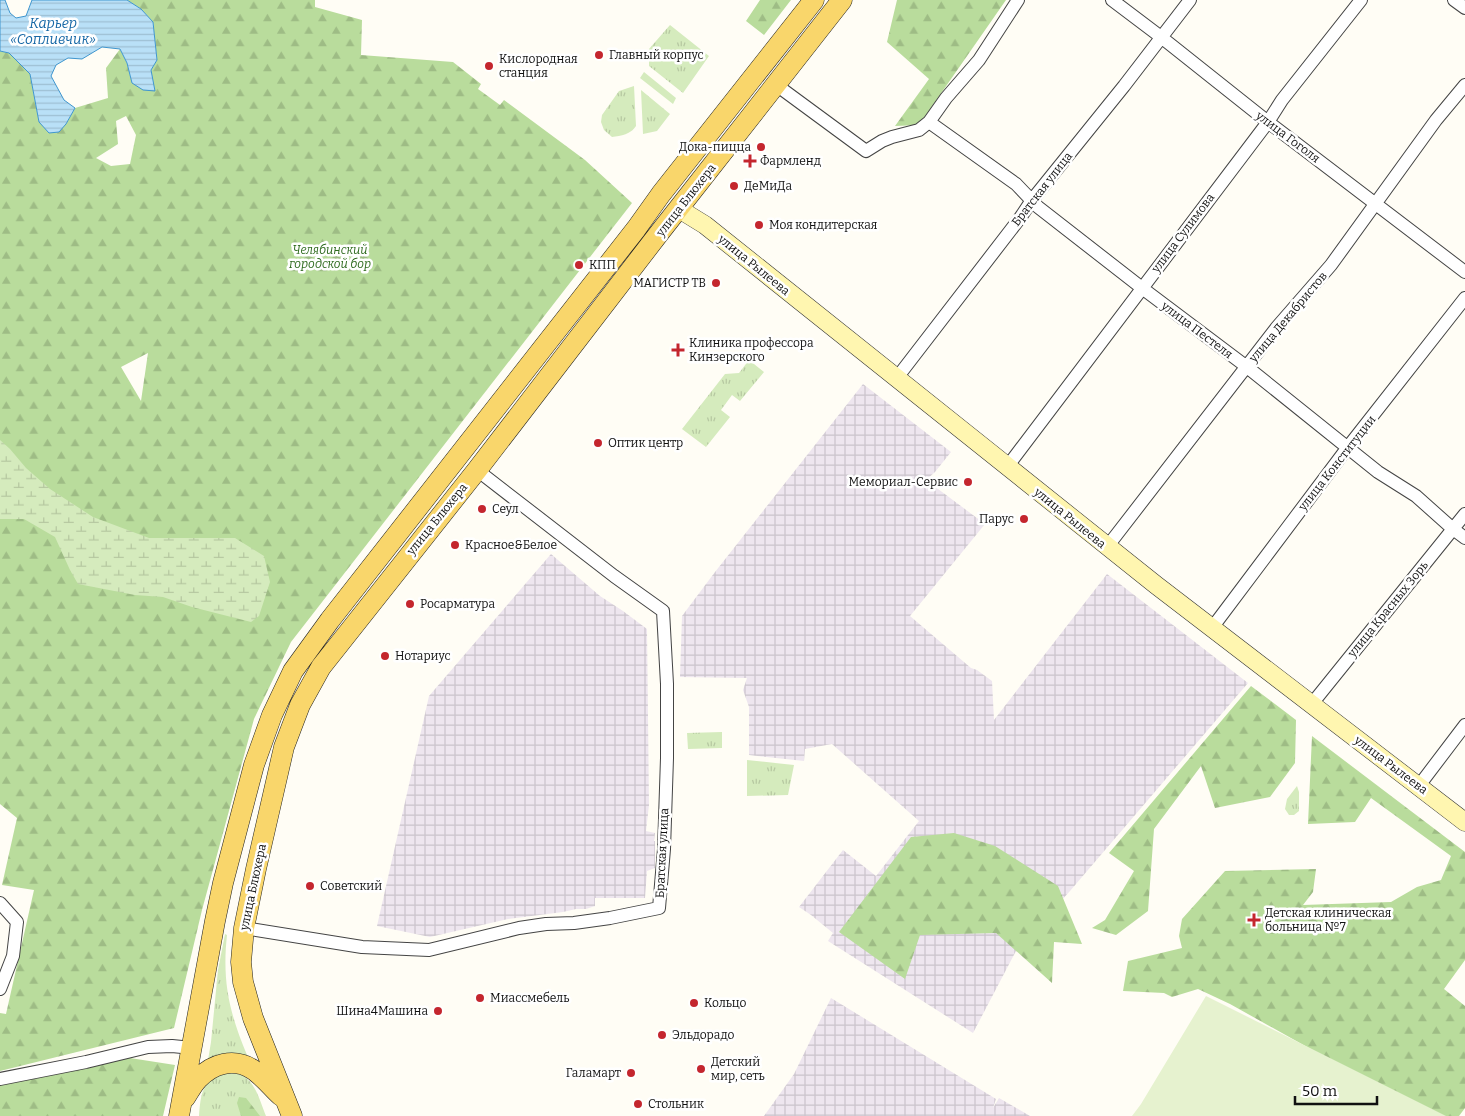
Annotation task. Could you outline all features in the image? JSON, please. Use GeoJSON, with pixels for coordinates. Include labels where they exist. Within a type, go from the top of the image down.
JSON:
{"type":"FeatureCollection","features":[{"type":"Feature","properties":{"kind":"main road","name":"улица Блюхера"},"geometry":{"type":"LineString","coordinates":[[180,1110],[217,912],[254,765],[272,715],[293,671],[330,620],[814,0]]}},
{"type":"Feature","properties":{"kind":"main road","name":"улица Блюхера"},"geometry":{"type":"LineString","coordinates":[[288,1108],[253,1018],[243,982],[241,962],[244,928],[284,747],[300,705],[321,667],[477,470],[842,0]]}},
{"type":"Feature","properties":{"kind":"main road"},"geometry":{"type":"LineString","coordinates":[[661,194],[679,209]]}},
{"type":"Feature","properties":{"kind":"main road"},"geometry":{"type":"LineString","coordinates":[[180,1110],[199,1078],[216,1066],[228,1062],[239,1063],[253,1070],[288,1108]]}},
{"type":"Feature","properties":{"kind":"street"},"geometry":{"type":"LineString","coordinates":[[775,84],[866,151],[892,136],[919,130],[929,122],[946,98],[979,60],[1018,0]]}},
{"type":"Feature","properties":{"kind":"street","name":"улица Гоголя"},"geometry":{"type":"LineString","coordinates":[[1112,0],[1465,272]]}},
{"type":"Feature","properties":{"kind":"street","name":"Братская улица"},"geometry":{"type":"LineString","coordinates":[[896,379],[1032,200],[1124,86],[1190,0]]}},
{"type":"Feature","properties":{"kind":"street","name":"улица Сулимова"},"geometry":{"type":"LineString","coordinates":[[1006,467],[1268,122],[1282,100],[1361,0]]}},
{"type":"Feature","properties":{"kind":"street"},"geometry":{"type":"LineString","coordinates":[[1454,0],[1465,8]]}},
{"type":"Feature","properties":{"kind":"street","name":"улица Декабристов"},"geometry":{"type":"LineString","coordinates":[[1107,547],[1277,327],[1331,265],[1436,120],[1465,85]]}},
{"type":"Feature","properties":{"kind":"street","name":"улица Пестеля"},"geometry":{"type":"LineString","coordinates":[[929,122],[1016,184],[1038,207],[1247,367],[1378,472],[1416,496],[1453,530],[1465,538]]}},
{"type":"Feature","properties":{"kind":"street","name":"улица Рылеева"},"geometry":{"type":"LineString","coordinates":[[679,209],[705,225],[1107,547],[1465,822]]}},
{"type":"Feature","properties":{"kind":"street","name":"улица Конституции"},"geometry":{"type":"LineString","coordinates":[[1212,628],[1348,448],[1465,298]]}},
{"type":"Feature","properties":{"kind":"street","name":"Братская улица"},"geometry":{"type":"LineString","coordinates":[[244,928],[362,947],[429,950],[519,928],[610,918],[658,908],[664,849],[667,758],[667,684],[663,611],[614,576],[477,470]]}},
{"type":"Feature","properties":{"kind":"street","name":"улица Красных Зорь"},"geometry":{"type":"LineString","coordinates":[[1312,705],[1465,514]]}},
{"type":"Feature","properties":{"kind":"street"},"geometry":{"type":"LineString","coordinates":[[1418,787],[1465,725]]}},
{"type":"Feature","properties":{"kind":"street"},"geometry":{"type":"LineString","coordinates":[[0,903],[17,922],[13,956],[0,989]]}},
{"type":"Feature","properties":{"kind":"street"},"geometry":{"type":"LineString","coordinates":[[0,1079],[86,1062],[148,1047],[172,1046],[192,1048]]}},
{"type":"Feature","properties":{"kind":"shaded area"},"geometry":{"type":"Polygon","coordinates":[[[863,384],[951,452],[926,480],[985,524],[910,616],[971,668],[992,681],[994,720],[1107,574],[1248,683],[1070,891],[1017,949],[973,1033],[828,941],[833,933],[799,907],[843,850],[876,876],[919,821],[832,744],[805,749],[804,761],[749,755],[749,707],[743,690],[747,678],[680,677],[682,616],[863,384]]]}},
{"type":"Feature","properties":{"kind":"shaded area"},"geometry":{"type":"Polygon","coordinates":[[[551,554],[600,596],[647,629],[649,805],[646,831],[655,833],[655,868],[647,871],[645,898],[595,898],[595,906],[586,909],[508,919],[430,937],[377,926],[429,696],[551,554]]]}},
{"type":"Feature","properties":{"kind":"shaded area"},"geometry":{"type":"Polygon","coordinates":[[[831,998],[996,1099],[993,1108],[999,1098],[1030,1116],[764,1116],[794,1074],[831,998]]]}},
{"type":"Feature","properties":{"kind":"green space","name":"Челябинский городской бор"},"geometry":{"type":"Polygon","coordinates":[[[127,0],[315,0],[315,7],[362,20],[361,55],[453,62],[481,84],[478,89],[500,105],[504,100],[585,160],[632,203],[291,642],[254,719],[202,910],[174,1028],[0,1071],[0,1013],[6,1014],[34,890],[2,885],[17,818],[0,804],[0,51],[9,53],[30,74],[39,122],[66,124],[75,108],[108,98],[106,68],[120,49],[127,63],[132,83],[151,70],[157,60],[153,22],[141,9],[127,0]],[[126,116],[116,121],[118,144],[96,158],[111,166],[130,164],[136,135],[126,116]],[[148,353],[121,367],[141,401],[148,353]]]}},
{"type":"Feature","properties":{"kind":"green space"},"geometry":{"type":"Polygon","coordinates":[[[760,0],[791,0],[764,35],[746,21],[760,0]]]}},
{"type":"Feature","properties":{"kind":"green space"},"geometry":{"type":"Polygon","coordinates":[[[897,0],[1006,0],[919,125],[895,126],[929,79],[887,42],[897,0]]]}},
{"type":"Feature","properties":{"kind":"green space"},"geometry":{"type":"Polygon","coordinates":[[[670,25],[709,56],[683,93],[649,66],[649,49],[670,25]]]}},
{"type":"Feature","properties":{"kind":"green space"},"geometry":{"type":"Polygon","coordinates":[[[644,72],[676,98],[673,104],[640,78],[644,72]]]}},
{"type":"Feature","properties":{"kind":"green space"},"geometry":{"type":"Polygon","coordinates":[[[634,86],[636,126],[629,133],[612,137],[604,130],[601,122],[602,115],[619,91],[634,86]]]}},
{"type":"Feature","properties":{"kind":"green space"},"geometry":{"type":"Polygon","coordinates":[[[641,90],[670,114],[657,131],[643,134],[641,90]]]}},
{"type":"Feature","properties":{"kind":"green space"},"geometry":{"type":"Polygon","coordinates":[[[749,360],[764,372],[740,401],[732,395],[721,410],[730,417],[706,447],[682,429],[725,374],[739,373],[749,360]]]}},
{"type":"Feature","properties":{"kind":"green space"},"geometry":{"type":"Polygon","coordinates":[[[0,440],[26,468],[50,489],[93,517],[149,538],[235,538],[264,556],[270,582],[259,616],[251,622],[192,607],[163,597],[135,595],[78,584],[55,537],[24,519],[0,519],[0,440]]]}},
{"type":"Feature","properties":{"kind":"green space"},"geometry":{"type":"Polygon","coordinates":[[[1251,686],[1296,720],[1295,763],[1270,797],[1215,808],[1201,766],[1154,829],[1148,911],[1116,935],[1092,928],[1105,920],[1134,871],[1109,853],[1251,686]]]}},
{"type":"Feature","properties":{"kind":"green space"},"geometry":{"type":"Polygon","coordinates":[[[722,732],[722,748],[688,749],[687,733],[722,732]]]}},
{"type":"Feature","properties":{"kind":"green space"},"geometry":{"type":"Polygon","coordinates":[[[1312,736],[1465,852],[1465,960],[1444,989],[1465,1006],[1465,1108],[1459,1116],[1352,1116],[1332,1061],[1230,1004],[1198,989],[1172,997],[1164,993],[1123,991],[1128,961],[1182,948],[1179,936],[1182,919],[1225,871],[1316,869],[1313,892],[1303,905],[1391,902],[1417,887],[1441,880],[1451,856],[1371,798],[1355,822],[1308,824],[1312,736]]]}},
{"type":"Feature","properties":{"kind":"green space"},"geometry":{"type":"Polygon","coordinates":[[[747,760],[794,765],[788,795],[747,796],[747,760]]]}},
{"type":"Feature","properties":{"kind":"green space"},"geometry":{"type":"Polygon","coordinates":[[[1297,786],[1299,792],[1299,811],[1294,815],[1289,815],[1285,809],[1287,799],[1297,786]]]}},
{"type":"Feature","properties":{"kind":"green space"},"geometry":{"type":"Polygon","coordinates":[[[954,833],[995,846],[1058,886],[1082,944],[1054,942],[1052,983],[996,933],[920,935],[905,979],[839,932],[911,837],[954,833]]]}},
{"type":"Feature","properties":{"kind":"green space"},"geometry":{"type":"Polygon","coordinates":[[[225,934],[227,935],[225,967],[228,996],[247,1055],[228,1055],[208,1060],[218,970],[225,934]]]}},
{"type":"Feature","properties":{"kind":"green space"},"geometry":{"type":"Polygon","coordinates":[[[1206,996],[1446,1116],[1132,1116],[1206,996]]]}},
{"type":"Feature","properties":{"kind":"green space"},"geometry":{"type":"Polygon","coordinates":[[[130,1058],[175,1065],[163,1116],[0,1116],[0,1085],[92,1063],[130,1058]]]}},
{"type":"Feature","properties":{"kind":"green space"},"geometry":{"type":"Polygon","coordinates":[[[226,1073],[238,1074],[249,1080],[256,1091],[266,1116],[199,1116],[204,1088],[212,1080],[226,1073]]]}},
{"type":"Feature","properties":{"kind":"green space"},"geometry":{"type":"Polygon","coordinates":[[[239,1097],[246,1098],[260,1116],[241,1116],[237,1103],[239,1097]]]}},
{"type":"Feature","properties":{"kind":"water","name":"Карьер «Сопливчик»"},"geometry":{"type":"Polygon","coordinates":[[[0,0],[5,0],[10,13],[16,18],[26,16],[32,0],[127,0],[141,9],[153,22],[157,60],[151,70],[155,91],[143,90],[132,83],[127,63],[120,49],[102,47],[82,59],[68,58],[56,65],[51,76],[64,100],[75,108],[59,132],[49,133],[39,122],[30,74],[9,53],[0,51],[0,0]]]}},
{"type":"Feature","properties":{"kind":"place","name":"Главный корпус"},"geometry":{"type":"Point","coordinates":[599,55]}},
{"type":"Feature","properties":{"kind":"place","name":"Кислородная станция"},"geometry":{"type":"Point","coordinates":[489,66]}},
{"type":"Feature","properties":{"kind":"place","name":"Дока-пицца"},"geometry":{"type":"Point","coordinates":[761,147]}},
{"type":"Feature","properties":{"kind":"place","name":"Фармленд"},"geometry":{"type":"Point","coordinates":[750,161]}},
{"type":"Feature","properties":{"kind":"place","name":"ДеМиДа"},"geometry":{"type":"Point","coordinates":[734,186]}},
{"type":"Feature","properties":{"kind":"place","name":"Моя кондитерская"},"geometry":{"type":"Point","coordinates":[759,225]}},
{"type":"Feature","properties":{"kind":"place","name":"КПП"},"geometry":{"type":"Point","coordinates":[579,265]}},
{"type":"Feature","properties":{"kind":"place","name":"МАГИСТР ТВ"},"geometry":{"type":"Point","coordinates":[716,283]}},
{"type":"Feature","properties":{"kind":"place","name":"Клиника профессора Кинзерского"},"geometry":{"type":"Point","coordinates":[678,350]}},
{"type":"Feature","properties":{"kind":"place","name":"Оптик центр"},"geometry":{"type":"Point","coordinates":[598,443]}},
{"type":"Feature","properties":{"kind":"place","name":"Мемориал-Сервис"},"geometry":{"type":"Point","coordinates":[968,482]}},
{"type":"Feature","properties":{"kind":"place","name":"Сеул"},"geometry":{"type":"Point","coordinates":[482,509]}},
{"type":"Feature","properties":{"kind":"place","name":"Парус"},"geometry":{"type":"Point","coordinates":[1024,519]}},
{"type":"Feature","properties":{"kind":"place","name":"Красное&Белое"},"geometry":{"type":"Point","coordinates":[455,545]}},
{"type":"Feature","properties":{"kind":"place","name":"Росарматура"},"geometry":{"type":"Point","coordinates":[410,604]}},
{"type":"Feature","properties":{"kind":"place","name":"Нотариус"},"geometry":{"type":"Point","coordinates":[385,656]}},
{"type":"Feature","properties":{"kind":"place","name":"Советский"},"geometry":{"type":"Point","coordinates":[310,886]}},
{"type":"Feature","properties":{"kind":"place","name":"Детская клиническая больница №7"},"geometry":{"type":"Point","coordinates":[1254,920]}},
{"type":"Feature","properties":{"kind":"place","name":"Миассмебель"},"geometry":{"type":"Point","coordinates":[480,998]}},
{"type":"Feature","properties":{"kind":"place","name":"Кольцо"},"geometry":{"type":"Point","coordinates":[694,1003]}},
{"type":"Feature","properties":{"kind":"place","name":"Шина4Машина"},"geometry":{"type":"Point","coordinates":[438,1011]}},
{"type":"Feature","properties":{"kind":"place","name":"Эльдорадо"},"geometry":{"type":"Point","coordinates":[662,1035]}},
{"type":"Feature","properties":{"kind":"place","name":"Детский мир, сеть"},"geometry":{"type":"Point","coordinates":[701,1069]}},
{"type":"Feature","properties":{"kind":"place","name":"Галамарт"},"geometry":{"type":"Point","coordinates":[631,1073]}},
{"type":"Feature","properties":{"kind":"place","name":"Стольник"},"geometry":{"type":"Point","coordinates":[638,1104]}}]}
